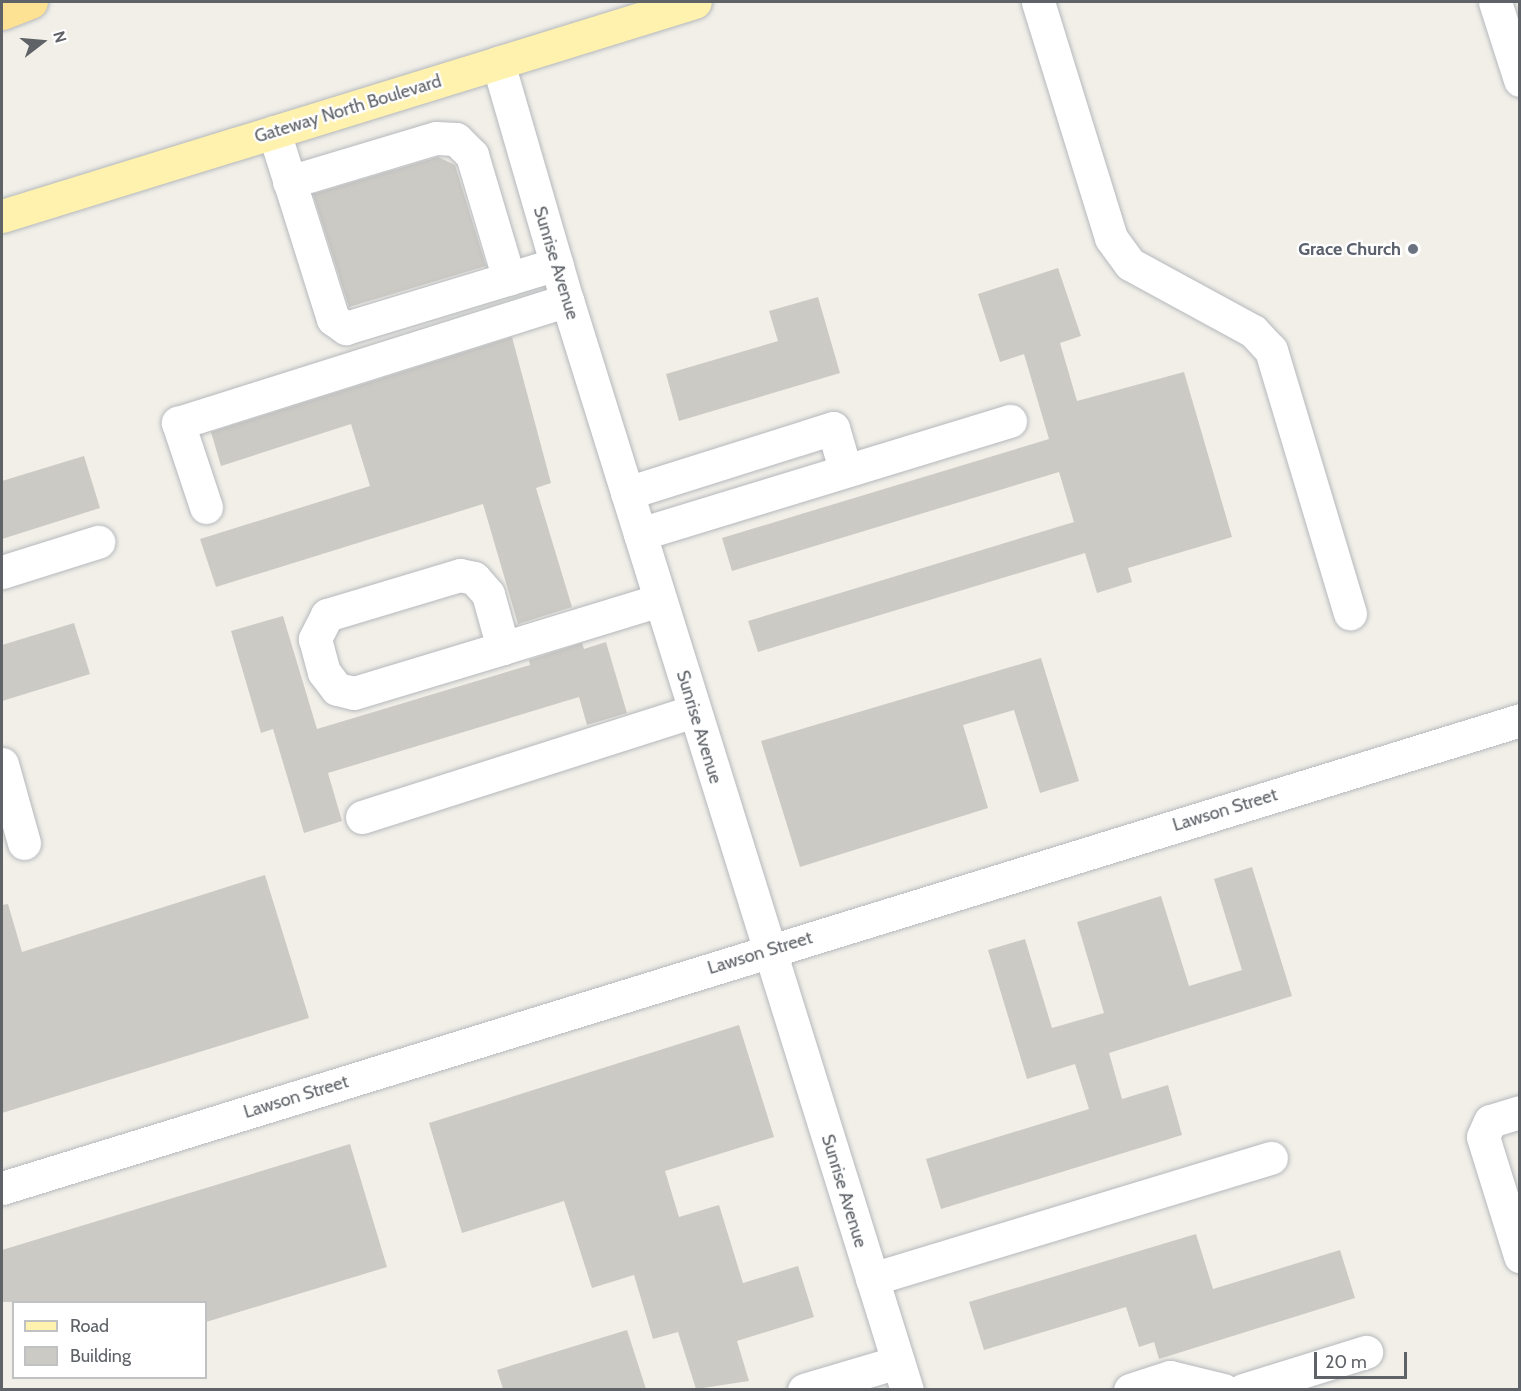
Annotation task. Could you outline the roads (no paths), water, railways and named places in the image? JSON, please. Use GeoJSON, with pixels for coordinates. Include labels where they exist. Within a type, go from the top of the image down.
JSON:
{"type":"FeatureCollection","features":[{"type":"Feature","properties":{"kind":"highway"},"geometry":{"type":"LineString","coordinates":[[2,13],[31,2]]}},
{"type":"Feature","properties":{"kind":"main road","name":"Gateway North Boulevard"},"geometry":{"type":"LineString","coordinates":[[2,216],[695,2]]}},
{"type":"Feature","properties":{"kind":"street"},"geometry":{"type":"LineString","coordinates":[[1038,2],[1111,238],[1130,264],[1253,332],[1271,350],[1350,613]]}},
{"type":"Feature","properties":{"kind":"street"},"geometry":{"type":"LineString","coordinates":[[1500,3],[1520,80]]}},
{"type":"Feature","properties":{"kind":"street","name":"Sunrise Avenue"},"geometry":{"type":"LineString","coordinates":[[498,63],[567,300],[902,1376]]}},
{"type":"Feature","properties":{"kind":"street"},"geometry":{"type":"LineString","coordinates":[[274,132],[333,319],[346,328],[556,264]]}},
{"type":"Feature","properties":{"kind":"street"},"geometry":{"type":"LineString","coordinates":[[289,182],[436,138],[456,139],[472,155],[509,279]]}},
{"type":"Feature","properties":{"kind":"street"},"geometry":{"type":"LineString","coordinates":[[206,507],[178,423],[567,300]]}},
{"type":"Feature","properties":{"kind":"street"},"geometry":{"type":"LineString","coordinates":[[640,534],[845,469],[1011,421]]}},
{"type":"Feature","properties":{"kind":"street"},"geometry":{"type":"LineString","coordinates":[[627,493],[833,428],[845,469]]}},
{"type":"Feature","properties":{"kind":"street"},"geometry":{"type":"LineString","coordinates":[[2,572],[98,542]]}},
{"type":"Feature","properties":{"kind":"street"},"geometry":{"type":"LineString","coordinates":[[503,648],[488,594],[474,578],[460,575],[327,615],[315,639],[324,672],[337,689],[354,693],[503,648],[660,600]]}},
{"type":"Feature","properties":{"kind":"street"},"geometry":{"type":"LineString","coordinates":[[362,817],[694,711]]}},
{"type":"Feature","properties":{"kind":"street","name":"Lawson Street"},"geometry":{"type":"LineString","coordinates":[[2,1188],[1520,720]]}},
{"type":"Feature","properties":{"kind":"street"},"geometry":{"type":"LineString","coordinates":[[2,764],[24,843]]}},
{"type":"Feature","properties":{"kind":"street"},"geometry":{"type":"LineString","coordinates":[[1520,1112],[1490,1120],[1483,1137],[1520,1256]]}},
{"type":"Feature","properties":{"kind":"street"},"geometry":{"type":"LineString","coordinates":[[872,1279],[1271,1158]]}},
{"type":"Feature","properties":{"kind":"street"},"geometry":{"type":"LineString","coordinates":[[1243,1389],[1366,1352]]}},
{"type":"Feature","properties":{"kind":"street"},"geometry":{"type":"LineString","coordinates":[[804,1389],[902,1376]]}},
{"type":"Feature","properties":{"kind":"street"},"geometry":{"type":"LineString","coordinates":[[1130,1389],[1170,1377],[1223,1389]]}},
{"type":"Feature","properties":{"kind":"place","name":"Grace Church"},"geometry":{"type":"Point","coordinates":[1413,249]}}]}
